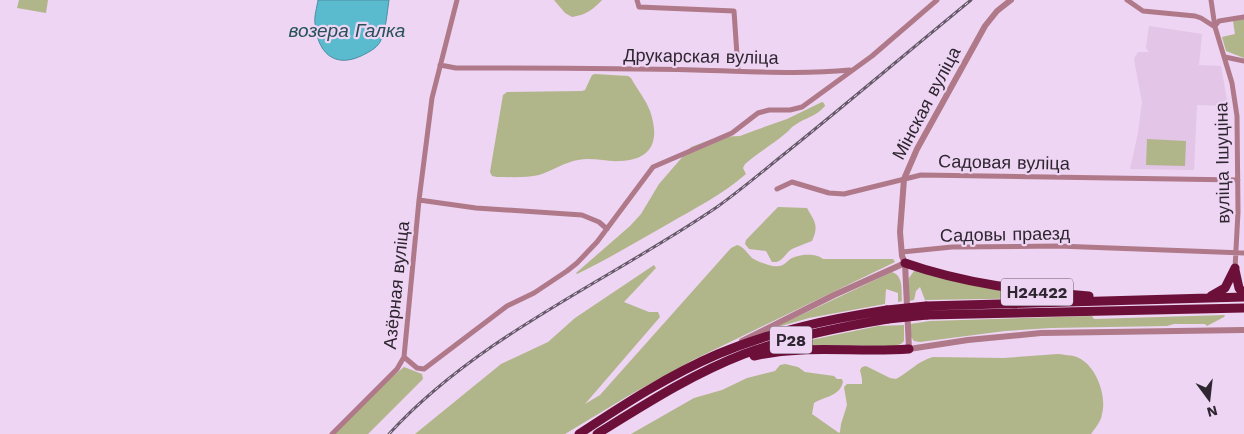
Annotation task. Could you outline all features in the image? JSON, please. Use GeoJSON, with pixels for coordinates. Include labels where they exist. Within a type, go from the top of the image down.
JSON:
{"type":"FeatureCollection","features":[{"type":"Feature","properties":{"kind":"highway","name":"Н24422"},"geometry":{"type":"LineString","coordinates":[[905,263],[997,287],[1121,299]]}},
{"type":"Feature","properties":{"kind":"highway"},"geometry":{"type":"LineString","coordinates":[[1235,268],[1237,284],[1244,295]]}},
{"type":"Feature","properties":{"kind":"highway"},"geometry":{"type":"LineString","coordinates":[[1203,298],[1212,296],[1225,288],[1235,268]]}},
{"type":"Feature","properties":{"kind":"highway","name":"Р28"},"geometry":{"type":"LineString","coordinates":[[578,434],[656,386],[716,354],[747,342],[805,325],[927,311],[1121,299],[1203,298],[1244,295]]}},
{"type":"Feature","properties":{"kind":"highway","name":"Р28"},"geometry":{"type":"LineString","coordinates":[[927,311],[1244,308]]}},
{"type":"Feature","properties":{"kind":"highway","name":"Р28"},"geometry":{"type":"LineString","coordinates":[[597,434],[679,385],[724,362],[772,345],[888,315]]}},
{"type":"Feature","properties":{"kind":"highway","name":"Н24422"},"geometry":{"type":"LineString","coordinates":[[700,374],[775,351],[815,348],[909,349]]}},
{"type":"Feature","properties":{"kind":"street","name":"Азёрная вуліца"},"geometry":{"type":"LineString","coordinates":[[332,434],[397,369],[404,357],[419,200],[432,98],[457,0]]}},
{"type":"Feature","properties":{"kind":"street"},"geometry":{"type":"LineString","coordinates":[[637,0],[639,7],[734,11],[738,70]]}},
{"type":"Feature","properties":{"kind":"street","name":"Друкарская вуліца"},"geometry":{"type":"LineString","coordinates":[[440,65],[456,68],[827,72],[851,70],[872,56],[937,0]]}},
{"type":"Feature","properties":{"kind":"street","name":"Мінская вуліца"},"geometry":{"type":"LineString","coordinates":[[909,349],[905,263],[902,252],[900,216],[904,179],[917,149],[985,26],[997,11],[1011,0]]}},
{"type":"Feature","properties":{"kind":"street"},"geometry":{"type":"LineString","coordinates":[[1127,0],[1143,11],[1194,16],[1215,26],[1219,21],[1244,16]]}},
{"type":"Feature","properties":{"kind":"street","name":"вуліца Ішуціна"},"geometry":{"type":"LineString","coordinates":[[1211,0],[1215,26],[1232,83],[1237,116],[1238,212],[1235,268]]}},
{"type":"Feature","properties":{"kind":"street"},"geometry":{"type":"LineString","coordinates":[[1225,57],[1244,61]]}},
{"type":"Feature","properties":{"kind":"street"},"geometry":{"type":"LineString","coordinates":[[404,357],[416,368],[424,368],[507,306],[534,293],[567,271],[587,253],[607,229],[653,167],[732,133],[758,113],[802,107],[851,70]]}},
{"type":"Feature","properties":{"kind":"street"},"geometry":{"type":"LineString","coordinates":[[1238,148],[1244,148]]}},
{"type":"Feature","properties":{"kind":"street","name":"Садовая вуліца"},"geometry":{"type":"LineString","coordinates":[[776,189],[792,182],[828,193],[844,194],[911,176],[930,175],[1238,180]]}},
{"type":"Feature","properties":{"kind":"street","name":"Азёрная вуліца"},"geometry":{"type":"LineString","coordinates":[[419,200],[476,208],[582,215],[599,222],[607,229]]}},
{"type":"Feature","properties":{"kind":"street"},"geometry":{"type":"LineString","coordinates":[[1238,212],[1244,212]]}},
{"type":"Feature","properties":{"kind":"street","name":"Садовы праезд"},"geometry":{"type":"LineString","coordinates":[[902,252],[952,247],[1058,246],[1236,253]]}},
{"type":"Feature","properties":{"kind":"street"},"geometry":{"type":"LineString","coordinates":[[1236,253],[1244,253]]}},
{"type":"Feature","properties":{"kind":"street"},"geometry":{"type":"LineString","coordinates":[[716,354],[834,295],[905,263]]}},
{"type":"Feature","properties":{"kind":"street","name":"Н24422"},"geometry":{"type":"LineString","coordinates":[[909,349],[968,340],[1050,332],[1244,330]]}},
{"type":"Feature","properties":{"kind":"shaded area"},"geometry":{"type":"Polygon","coordinates":[[[1149,26],[1202,34],[1199,65],[1221,66],[1228,106],[1197,105],[1194,170],[1130,169],[1138,133],[1142,102],[1134,59],[1138,52],[1149,52],[1146,48],[1149,26]]]}},
{"type":"Feature","properties":{"kind":"green space"},"geometry":{"type":"Polygon","coordinates":[[[19,0],[48,0],[46,13],[17,8],[19,0]]]}},
{"type":"Feature","properties":{"kind":"green space"},"geometry":{"type":"Polygon","coordinates":[[[554,0],[602,0],[588,12],[572,17],[565,13],[554,0]]]}},
{"type":"Feature","properties":{"kind":"green space"},"geometry":{"type":"Polygon","coordinates":[[[1244,18],[1244,58],[1226,51],[1222,37],[1235,34],[1233,21],[1244,18]]]}},
{"type":"Feature","properties":{"kind":"green space"},"geometry":{"type":"Polygon","coordinates":[[[592,75],[628,76],[631,78],[644,99],[653,121],[654,139],[647,152],[631,160],[578,160],[534,176],[492,176],[490,172],[503,95],[507,92],[582,91],[585,90],[592,75]]]}},
{"type":"Feature","properties":{"kind":"green space"},"geometry":{"type":"Polygon","coordinates":[[[822,102],[825,106],[821,110],[794,126],[745,164],[743,168],[746,174],[728,188],[623,250],[576,273],[641,214],[659,184],[691,147],[718,137],[740,136],[787,119],[822,102]]]}},
{"type":"Feature","properties":{"kind":"green space"},"geometry":{"type":"Polygon","coordinates":[[[1147,139],[1186,141],[1185,166],[1146,165],[1147,139]]]}},
{"type":"Feature","properties":{"kind":"green space"},"geometry":{"type":"Polygon","coordinates":[[[778,207],[807,208],[816,228],[812,241],[792,249],[781,260],[772,262],[766,251],[749,249],[745,244],[746,240],[778,207]]]}},
{"type":"Feature","properties":{"kind":"green space"},"geometry":{"type":"Polygon","coordinates":[[[737,245],[744,249],[752,258],[773,266],[781,266],[792,258],[808,255],[823,259],[893,259],[895,262],[693,360],[565,434],[415,434],[501,364],[548,342],[575,318],[654,265],[656,268],[624,302],[649,312],[658,312],[660,317],[585,404],[600,395],[731,248],[737,245]]]}},
{"type":"Feature","properties":{"kind":"green space"},"geometry":{"type":"Polygon","coordinates":[[[914,271],[1055,298],[925,300],[920,287],[916,291],[914,300],[909,301],[909,278],[914,271]]]}},
{"type":"Feature","properties":{"kind":"green space"},"geometry":{"type":"Polygon","coordinates":[[[892,272],[900,280],[902,301],[898,302],[898,293],[886,289],[885,304],[809,318],[771,329],[892,272]]]}},
{"type":"Feature","properties":{"kind":"green space"},"geometry":{"type":"Polygon","coordinates":[[[1225,315],[1207,326],[1205,324],[1174,324],[1167,326],[1051,328],[1005,331],[920,342],[914,341],[911,337],[910,324],[930,321],[1092,316],[1094,319],[1225,315]]]}},
{"type":"Feature","properties":{"kind":"green space"},"geometry":{"type":"Polygon","coordinates":[[[904,325],[904,341],[894,346],[808,345],[777,347],[878,326],[904,325]]]}},
{"type":"Feature","properties":{"kind":"green space"},"geometry":{"type":"Polygon","coordinates":[[[1058,354],[1075,356],[1084,361],[1095,374],[1098,381],[1103,398],[1103,406],[1098,425],[1091,434],[631,434],[694,398],[722,390],[747,378],[775,371],[780,365],[785,364],[798,367],[805,372],[842,379],[843,382],[838,391],[814,403],[812,414],[839,433],[847,405],[844,387],[847,384],[862,384],[860,370],[862,367],[866,366],[896,379],[923,361],[933,357],[1003,358],[1058,354]]]}},
{"type":"Feature","properties":{"kind":"green space"},"geometry":{"type":"Polygon","coordinates":[[[404,367],[422,374],[423,379],[368,434],[332,434],[364,400],[404,367]]]}},
{"type":"Feature","properties":{"kind":"water","name":"возера Галка"},"geometry":{"type":"Polygon","coordinates":[[[318,0],[389,0],[382,38],[374,49],[361,56],[342,60],[328,55],[319,42],[316,33],[315,17],[318,0]]]}},
{"type":"Feature","properties":{"kind":"railway"},"geometry":{"type":"LineString","coordinates":[[389,434],[425,399],[463,367],[504,338],[675,234],[744,187],[971,0]]}}]}
